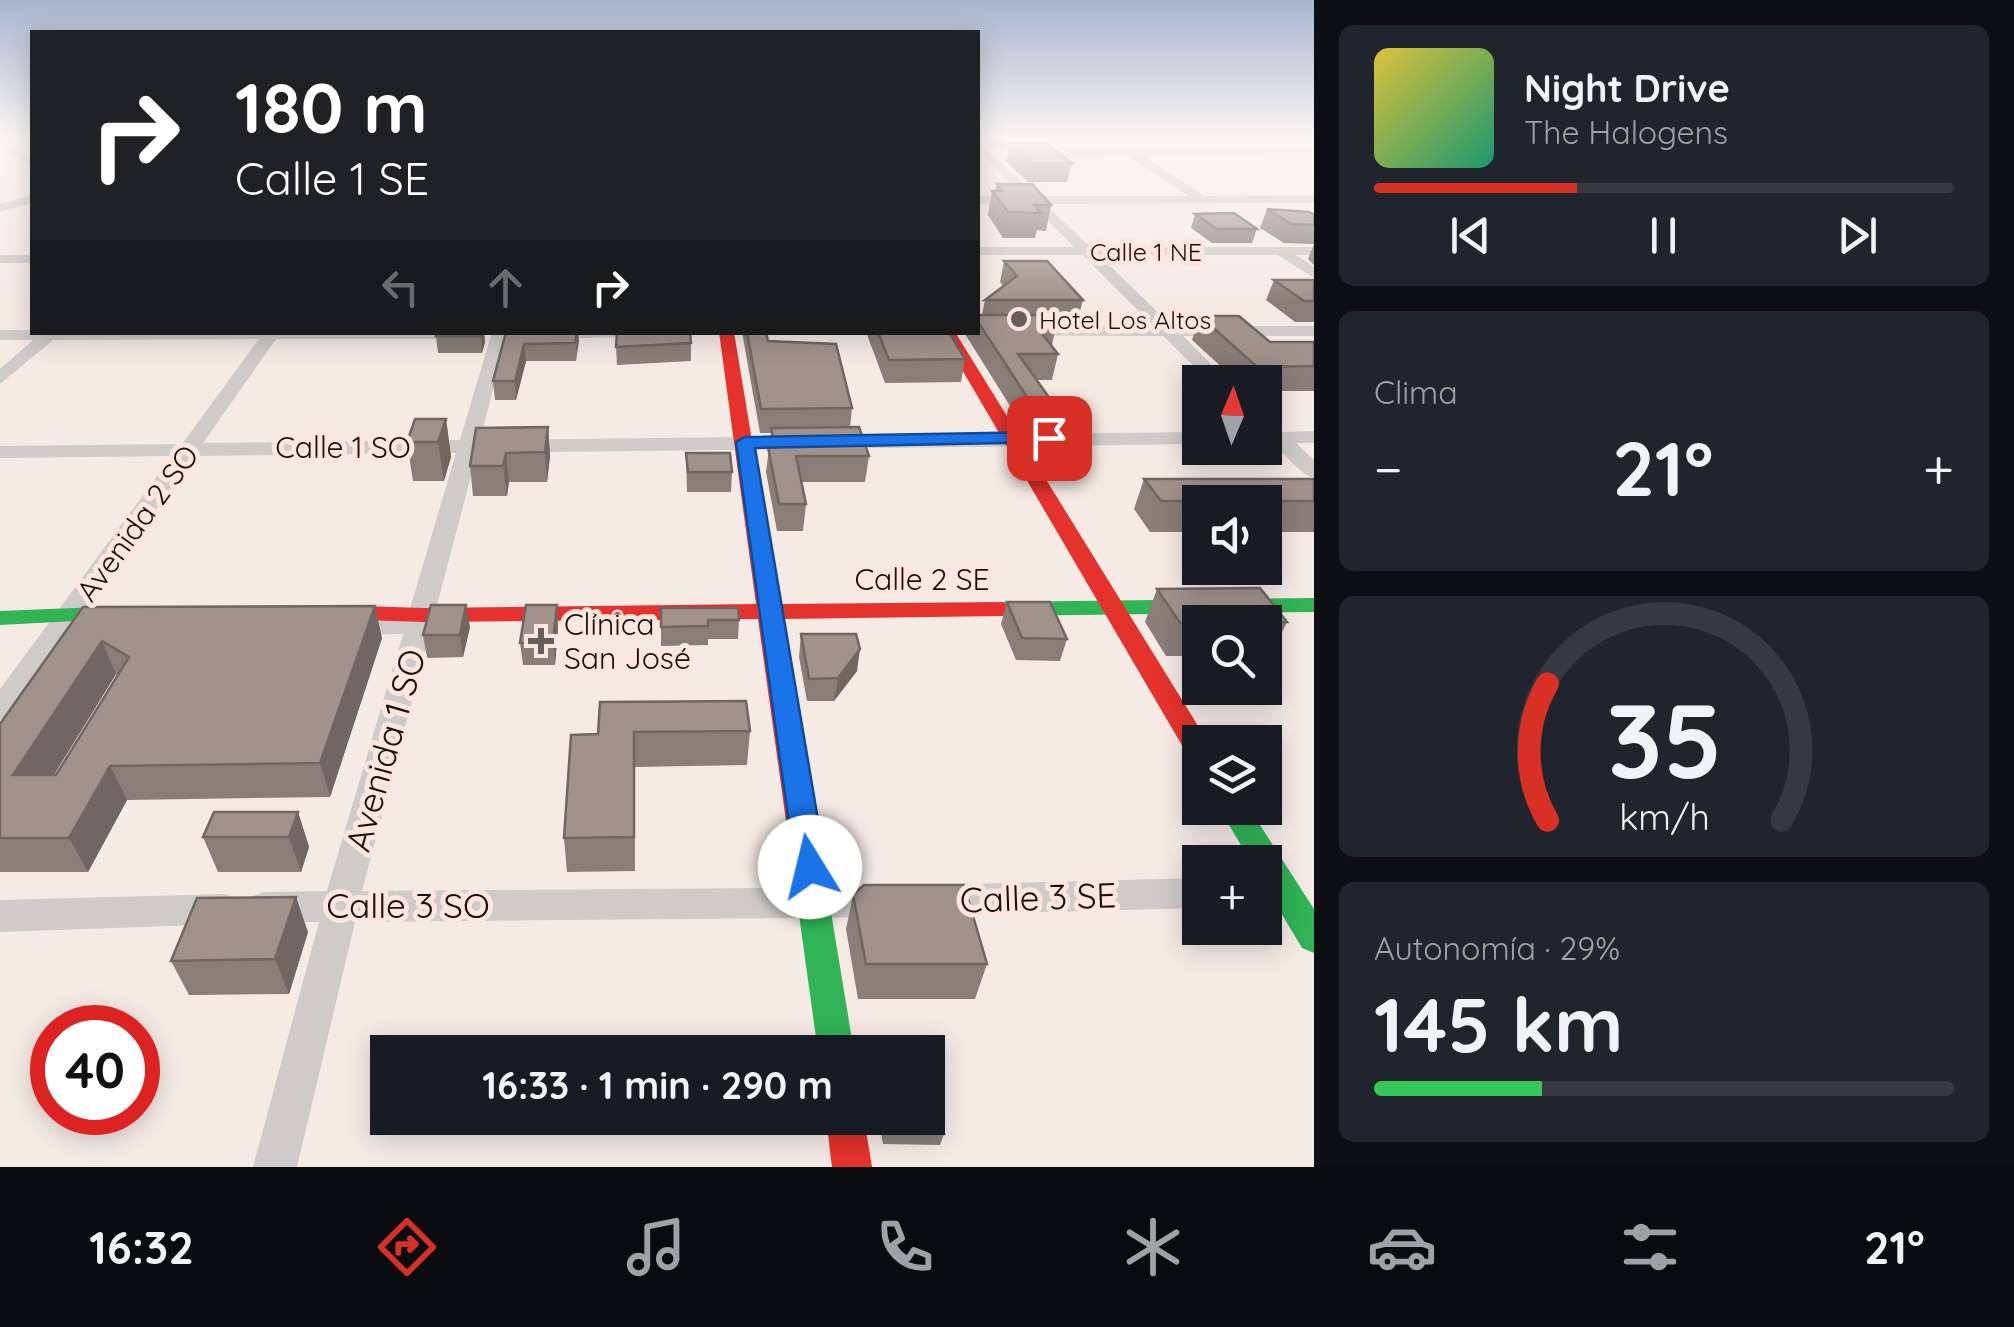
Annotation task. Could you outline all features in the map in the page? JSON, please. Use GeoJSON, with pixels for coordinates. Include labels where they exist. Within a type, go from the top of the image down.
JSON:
{"type":"FeatureCollection","features":[{"type":"Feature","properties":{"kind":"street"},"geometry":{"type":"LineString","coordinates":[[1027,193],[1202,365]]}},
{"type":"Feature","properties":{"kind":"street"},"geometry":{"type":"LineString","coordinates":[[1192,193],[1229,218]]}},
{"type":"Feature","properties":{"kind":"street"},"geometry":{"type":"LineString","coordinates":[[0,198],[30,197]]}},
{"type":"Feature","properties":{"kind":"street"},"geometry":{"type":"LineString","coordinates":[[0,208],[30,198]]}},
{"type":"Feature","properties":{"kind":"street"},"geometry":{"type":"LineString","coordinates":[[980,200],[1314,199]]}},
{"type":"Feature","properties":{"kind":"street"},"geometry":{"type":"LineString","coordinates":[[1262,239],[1314,274]]}},
{"type":"Feature","properties":{"kind":"street","name":"Calle 1 NE"},"geometry":{"type":"LineString","coordinates":[[980,251],[1314,251]]}},
{"type":"Feature","properties":{"kind":"street"},"geometry":{"type":"LineString","coordinates":[[0,259],[30,259]]}},
{"type":"Feature","properties":{"kind":"street"},"geometry":{"type":"LineString","coordinates":[[980,330],[1314,331]]}},
{"type":"Feature","properties":{"kind":"street"},"geometry":{"type":"LineString","coordinates":[[0,335],[30,334]]}},
{"type":"Feature","properties":{"kind":"street"},"geometry":{"type":"LineString","coordinates":[[0,380],[50,335]]}},
{"type":"Feature","properties":{"kind":"street","name":"Avenida 2 SO"},"geometry":{"type":"LineString","coordinates":[[0,710],[271,335]]}},
{"type":"Feature","properties":{"kind":"street","name":"Avenida 1 SO"},"geometry":{"type":"LineString","coordinates":[[276,1167],[341,905],[470,446],[514,335]]}},
{"type":"Feature","properties":{"kind":"street"},"geometry":{"type":"LineString","coordinates":[[727,335],[834,1035]]}},
{"type":"Feature","properties":{"kind":"street"},"geometry":{"type":"LineString","coordinates":[[949,335],[1183,725]]}},
{"type":"Feature","properties":{"kind":"street"},"geometry":{"type":"LineString","coordinates":[[1282,434],[1314,438]]}},
{"type":"Feature","properties":{"kind":"street","name":"Calle 1 SO"},"geometry":{"type":"LineString","coordinates":[[0,452],[1182,438]]}},
{"type":"Feature","properties":{"kind":"street"},"geometry":{"type":"LineString","coordinates":[[1282,444],[1314,472]]}},
{"type":"Feature","properties":{"kind":"street","name":"Calle 2 SE"},"geometry":{"type":"LineString","coordinates":[[424,614],[1314,605]]}},
{"type":"Feature","properties":{"kind":"street"},"geometry":{"type":"LineString","coordinates":[[303,620],[399,627],[424,614]]}},
{"type":"Feature","properties":{"kind":"street"},"geometry":{"type":"LineString","coordinates":[[0,618],[67,618],[81,628],[145,620]]}},
{"type":"Feature","properties":{"kind":"street"},"geometry":{"type":"LineString","coordinates":[[1245,825],[1314,938]]}},
{"type":"Feature","properties":{"kind":"street","name":"Calle 3 SE"},"geometry":{"type":"LineString","coordinates":[[816,904],[1182,894]]}},
{"type":"Feature","properties":{"kind":"street","name":"Calle 3 SO"},"geometry":{"type":"LineString","coordinates":[[0,916],[341,905],[816,904]]}},
{"type":"Feature","properties":{"kind":"street"},"geometry":{"type":"LineString","coordinates":[[848,1135],[852,1167]]}},
{"type":"Feature","properties":{"kind":"building"},"geometry":{"type":"Polygon","coordinates":[[[994,193],[1041,193],[1051,205],[1034,205],[1041,213],[1008,212],[994,193]]]}},
{"type":"Feature","properties":{"kind":"building"},"geometry":{"type":"Polygon","coordinates":[[[1267,209],[1309,212],[1314,215],[1314,225],[1291,224],[1267,209]]]}},
{"type":"Feature","properties":{"kind":"building"},"geometry":{"type":"Polygon","coordinates":[[[1234,213],[1257,229],[1217,229],[1195,214],[1234,213]]]}},
{"type":"Feature","properties":{"kind":"building"},"geometry":{"type":"Polygon","coordinates":[[[1004,261],[1047,261],[1083,300],[985,300],[1017,276],[1004,261]]]}},
{"type":"Feature","properties":{"kind":"building"},"geometry":{"type":"Polygon","coordinates":[[[1274,280],[1314,280],[1314,301],[1304,301],[1274,280]]]}},
{"type":"Feature","properties":{"kind":"building"},"geometry":{"type":"Polygon","coordinates":[[[980,315],[1044,315],[1055,330],[1039,330],[1058,354],[1018,354],[1053,403],[1031,403],[980,325],[980,315]]]}},
{"type":"Feature","properties":{"kind":"building"},"geometry":{"type":"Polygon","coordinates":[[[1200,316],[1239,316],[1270,342],[1314,342],[1314,366],[1255,365],[1200,316]]]}},
{"type":"Feature","properties":{"kind":"building"},"geometry":{"type":"Polygon","coordinates":[[[505,335],[576,335],[575,343],[524,344],[515,381],[493,381],[505,335]]]}},
{"type":"Feature","properties":{"kind":"building"},"geometry":{"type":"Polygon","coordinates":[[[617,335],[690,335],[691,343],[616,347],[617,335]]]}},
{"type":"Feature","properties":{"kind":"building"},"geometry":{"type":"Polygon","coordinates":[[[748,335],[767,335],[768,341],[836,344],[852,408],[761,409],[748,335]]]}},
{"type":"Feature","properties":{"kind":"building"},"geometry":{"type":"Polygon","coordinates":[[[879,335],[951,335],[965,359],[889,360],[879,335]]]}},
{"type":"Feature","properties":{"kind":"building"},"geometry":{"type":"Polygon","coordinates":[[[415,419],[446,419],[438,442],[407,442],[415,419]]]}},
{"type":"Feature","properties":{"kind":"building"},"geometry":{"type":"Polygon","coordinates":[[[548,427],[545,452],[506,453],[503,466],[470,466],[476,428],[548,427]]]}},
{"type":"Feature","properties":{"kind":"building"},"geometry":{"type":"Polygon","coordinates":[[[859,427],[869,456],[796,456],[806,504],[779,504],[768,447],[775,447],[771,428],[859,427]]]}},
{"type":"Feature","properties":{"kind":"building"},"geometry":{"type":"Polygon","coordinates":[[[686,453],[730,453],[732,472],[688,472],[686,453]]]}},
{"type":"Feature","properties":{"kind":"building"},"geometry":{"type":"Polygon","coordinates":[[[1144,479],[1314,479],[1314,501],[1282,501],[1282,485],[1182,485],[1182,501],[1161,501],[1144,479]]]}},
{"type":"Feature","properties":{"kind":"building"},"geometry":{"type":"Polygon","coordinates":[[[1260,588],[1274,605],[1182,605],[1180,623],[1157,589],[1260,588]]]}},
{"type":"Feature","properties":{"kind":"building"},"geometry":{"type":"Polygon","coordinates":[[[1007,602],[1050,602],[1067,639],[1022,638],[1007,602]]]}},
{"type":"Feature","properties":{"kind":"building"},"geometry":{"type":"Polygon","coordinates":[[[431,605],[466,605],[460,635],[423,635],[431,605]]]}},
{"type":"Feature","properties":{"kind":"building"},"geometry":{"type":"Polygon","coordinates":[[[526,605],[557,605],[553,643],[520,643],[526,605]]]}},
{"type":"Feature","properties":{"kind":"building"},"geometry":{"type":"Polygon","coordinates":[[[375,606],[320,763],[110,766],[69,838],[0,838],[0,724],[83,607],[375,606]],[[102,641],[13,775],[56,775],[129,657],[102,641]]]}},
{"type":"Feature","properties":{"kind":"building"},"geometry":{"type":"Polygon","coordinates":[[[661,608],[738,608],[739,620],[708,620],[708,626],[661,627],[661,608]]]}},
{"type":"Feature","properties":{"kind":"building"},"geometry":{"type":"Polygon","coordinates":[[[801,634],[856,634],[860,649],[838,678],[809,679],[801,634]]]}},
{"type":"Feature","properties":{"kind":"building"},"geometry":{"type":"Polygon","coordinates":[[[746,701],[750,731],[634,732],[634,837],[564,838],[571,735],[598,734],[600,702],[746,701]]]}},
{"type":"Feature","properties":{"kind":"building"},"geometry":{"type":"Polygon","coordinates":[[[214,812],[298,812],[289,837],[203,837],[214,812]]]}},
{"type":"Feature","properties":{"kind":"building"},"geometry":{"type":"Polygon","coordinates":[[[864,885],[964,885],[987,964],[866,964],[853,895],[864,885]]]}},
{"type":"Feature","properties":{"kind":"building"},"geometry":{"type":"Polygon","coordinates":[[[296,897],[275,959],[171,961],[197,898],[296,897]]]}},
{"type":"Feature","properties":{"kind":"traffic: fast"},"geometry":{"type":"LineString","coordinates":[[1002,609],[1314,605]]}},
{"type":"Feature","properties":{"kind":"traffic: fast"},"geometry":{"type":"LineString","coordinates":[[0,618],[123,613]]}},
{"type":"Feature","properties":{"kind":"traffic: fast"},"geometry":{"type":"LineString","coordinates":[[801,821],[833,1035]]}},
{"type":"Feature","properties":{"kind":"traffic: fast"},"geometry":{"type":"LineString","coordinates":[[1244,825],[1314,938]]}},
{"type":"Feature","properties":{"kind":"traffic: jam"},"geometry":{"type":"LineString","coordinates":[[726,335],[801,821]]}},
{"type":"Feature","properties":{"kind":"traffic: jam"},"geometry":{"type":"LineString","coordinates":[[949,335],[1184,725]]}},
{"type":"Feature","properties":{"kind":"traffic: jam"},"geometry":{"type":"LineString","coordinates":[[330,612],[424,615],[1002,609]]}},
{"type":"Feature","properties":{"kind":"traffic: jam"},"geometry":{"type":"LineString","coordinates":[[847,1135],[852,1167]]}},
{"type":"Feature","properties":{"kind":"place","name":"Hotel Los Altos"},"geometry":{"type":"Point","coordinates":[1019,319]}},
{"type":"Feature","properties":{"kind":"place","name":"Clínica San José"},"geometry":{"type":"Point","coordinates":[541,641]}},
{"type":"Feature","properties":{"kind":"route"},"geometry":{"type":"LineString","coordinates":[[810,867],[745,442],[1049,438]]}}]}
